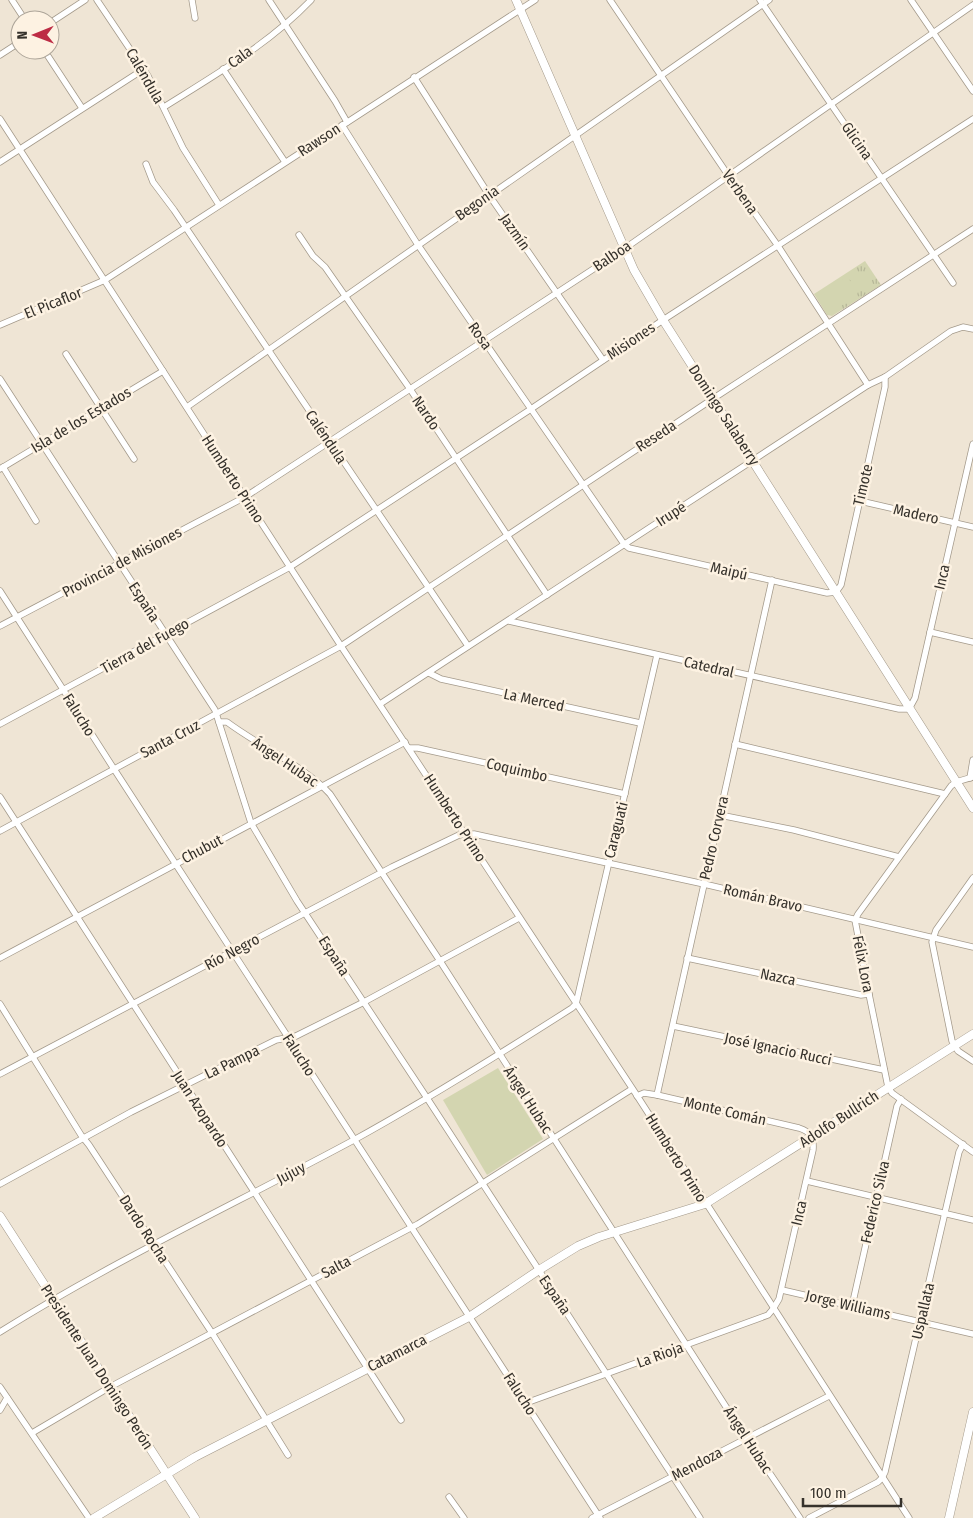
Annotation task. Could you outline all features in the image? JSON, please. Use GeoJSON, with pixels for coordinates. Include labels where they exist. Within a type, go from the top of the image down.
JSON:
{"type":"FeatureCollection","features":[{"type":"Feature","properties":{"kind":"street"},"geometry":{"type":"LineString","coordinates":[[60,16],[85,0]]}},
{"type":"Feature","properties":{"kind":"street","name":"Caléndula"},"geometry":{"type":"LineString","coordinates":[[98,0],[144,69],[183,148],[219,205]]}},
{"type":"Feature","properties":{"kind":"street"},"geometry":{"type":"LineString","coordinates":[[192,0],[195,18]]}},
{"type":"Feature","properties":{"kind":"street","name":"Rosa"},"geometry":{"type":"LineString","coordinates":[[269,0],[336,101],[344,123],[418,245],[624,544]]}},
{"type":"Feature","properties":{"kind":"street","name":"Cala"},"geometry":{"type":"LineString","coordinates":[[164,107],[223,69],[286,24],[311,0]]}},
{"type":"Feature","properties":{"kind":"street","name":"Domingo Salaberry"},"geometry":{"type":"LineString","coordinates":[[516,0],[634,270],[663,320],[754,460],[973,808]]}},
{"type":"Feature","properties":{"kind":"street","name":"Rawson"},"geometry":{"type":"LineString","coordinates":[[104,280],[535,0]]}},
{"type":"Feature","properties":{"kind":"street","name":"Verbena"},"geometry":{"type":"LineString","coordinates":[[610,0],[778,246],[868,385]]}},
{"type":"Feature","properties":{"kind":"street","name":"Begonia"},"geometry":{"type":"LineString","coordinates":[[187,407],[661,75],[761,2],[769,0]]}},
{"type":"Feature","properties":{"kind":"street"},"geometry":{"type":"LineString","coordinates":[[911,0],[973,91]]}},
{"type":"Feature","properties":{"kind":"street","name":"Glicina"},"geometry":{"type":"LineString","coordinates":[[761,2],[953,283]]}},
{"type":"Feature","properties":{"kind":"street","name":"Balboa"},"geometry":{"type":"LineString","coordinates":[[245,497],[624,249],[973,5]]}},
{"type":"Feature","properties":{"kind":"street"},"geometry":{"type":"LineString","coordinates":[[51,60],[82,108]]}},
{"type":"Feature","properties":{"kind":"street"},"geometry":{"type":"LineString","coordinates":[[0,162],[144,69]]}},
{"type":"Feature","properties":{"kind":"street"},"geometry":{"type":"LineString","coordinates":[[223,69],[285,162]]}},
{"type":"Feature","properties":{"kind":"street","name":"Jazmín"},"geometry":{"type":"LineString","coordinates":[[414,77],[489,195],[603,360]]}},
{"type":"Feature","properties":{"kind":"street","name":"Humberto Primo"},"geometry":{"type":"LineString","coordinates":[[0,119],[340,646],[637,1096],[909,1518]]}},
{"type":"Feature","properties":{"kind":"street","name":"Misiones"},"geometry":{"type":"LineString","coordinates":[[290,567],[663,320],[973,119]]}},
{"type":"Feature","properties":{"kind":"street","name":"Caléndula"},"geometry":{"type":"LineString","coordinates":[[146,164],[153,182],[186,227],[468,646]]}},
{"type":"Feature","properties":{"kind":"street","name":"Reseda"},"geometry":{"type":"LineString","coordinates":[[340,646],[582,484],[973,229]]}},
{"type":"Feature","properties":{"kind":"street","name":"Nardo"},"geometry":{"type":"LineString","coordinates":[[299,235],[313,256],[325,267],[410,389],[547,595]]}},
{"type":"Feature","properties":{"kind":"street","name":"El Picaflor"},"geometry":{"type":"LineString","coordinates":[[0,325],[104,280]]}},
{"type":"Feature","properties":{"kind":"street","name":"Irupé"},"geometry":{"type":"LineString","coordinates":[[380,704],[868,385],[885,377],[951,332],[964,327],[973,329]]}},
{"type":"Feature","properties":{"kind":"street"},"geometry":{"type":"LineString","coordinates":[[66,354],[134,459]]}},
{"type":"Feature","properties":{"kind":"street","name":"Isla de los Estados"},"geometry":{"type":"LineString","coordinates":[[2,468],[163,371]]}},
{"type":"Feature","properties":{"kind":"street","name":"Timote"},"geometry":{"type":"LineString","coordinates":[[836,592],[840,585],[860,501],[885,387],[885,377]]}},
{"type":"Feature","properties":{"kind":"street","name":"España"},"geometry":{"type":"LineString","coordinates":[[0,379],[216,714],[251,823],[306,914],[608,1374],[700,1518]]}},
{"type":"Feature","properties":{"kind":"street","name":"Inca"},"geometry":{"type":"LineString","coordinates":[[909,709],[914,698],[930,632],[973,444]]}},
{"type":"Feature","properties":{"kind":"street"},"geometry":{"type":"LineString","coordinates":[[2,468],[36,521]]}},
{"type":"Feature","properties":{"kind":"street","name":"Provincia de Misiones"},"geometry":{"type":"LineString","coordinates":[[0,626],[245,497]]}},
{"type":"Feature","properties":{"kind":"street","name":"Madero"},"geometry":{"type":"LineString","coordinates":[[860,501],[973,527]]}},
{"type":"Feature","properties":{"kind":"street","name":"Maipú"},"geometry":{"type":"LineString","coordinates":[[624,544],[636,550],[827,593],[836,592]]}},
{"type":"Feature","properties":{"kind":"street","name":"Tierra del Fuego"},"geometry":{"type":"LineString","coordinates":[[0,724],[166,636],[290,567]]}},
{"type":"Feature","properties":{"kind":"street","name":"Pedro Corvera"},"geometry":{"type":"LineString","coordinates":[[657,1096],[772,580]]}},
{"type":"Feature","properties":{"kind":"street","name":"Falucho"},"geometry":{"type":"LineString","coordinates":[[0,591],[599,1516]]}},
{"type":"Feature","properties":{"kind":"street","name":"Catedral"},"geometry":{"type":"LineString","coordinates":[[508,621],[899,709],[909,709]]}},
{"type":"Feature","properties":{"kind":"street"},"geometry":{"type":"LineString","coordinates":[[930,632],[973,642]]}},
{"type":"Feature","properties":{"kind":"street","name":"Santa Cruz"},"geometry":{"type":"LineString","coordinates":[[0,831],[340,646]]}},
{"type":"Feature","properties":{"kind":"street","name":"Caraguati"},"geometry":{"type":"LineString","coordinates":[[576,1004],[657,655]]}},
{"type":"Feature","properties":{"kind":"street","name":"La Merced"},"geometry":{"type":"LineString","coordinates":[[429,673],[441,679],[640,723]]}},
{"type":"Feature","properties":{"kind":"street","name":"Ángel Hubac"},"geometry":{"type":"LineString","coordinates":[[219,722],[227,722],[322,786],[330,794],[440,961],[746,1438],[800,1518]]}},
{"type":"Feature","properties":{"kind":"street","name":"Chubut"},"geometry":{"type":"LineString","coordinates":[[0,958],[405,742]]}},
{"type":"Feature","properties":{"kind":"street"},"geometry":{"type":"LineString","coordinates":[[735,744],[945,794]]}},
{"type":"Feature","properties":{"kind":"street","name":"Coquimbo"},"geometry":{"type":"LineString","coordinates":[[409,748],[418,748],[625,794]]}},
{"type":"Feature","properties":{"kind":"street"},"geometry":{"type":"LineString","coordinates":[[956,782],[971,777],[973,760]]}},
{"type":"Feature","properties":{"kind":"street","name":"Félix Lora"},"geometry":{"type":"LineString","coordinates":[[888,1087],[868,994],[855,920],[945,794],[956,782]]}},
{"type":"Feature","properties":{"kind":"street","name":"Juan Azopardo"},"geometry":{"type":"LineString","coordinates":[[0,796],[401,1420]]}},
{"type":"Feature","properties":{"kind":"street"},"geometry":{"type":"LineString","coordinates":[[720,815],[794,830],[899,857]]}},
{"type":"Feature","properties":{"kind":"street","name":"Román Bravo"},"geometry":{"type":"LineString","coordinates":[[465,833],[704,884],[973,947]]}},
{"type":"Feature","properties":{"kind":"street","name":"Río Negro"},"geometry":{"type":"LineString","coordinates":[[0,1074],[381,873],[459,834],[465,833]]}},
{"type":"Feature","properties":{"kind":"street"},"geometry":{"type":"LineString","coordinates":[[973,878],[932,938],[955,1046],[958,1051],[973,1062]]}},
{"type":"Feature","properties":{"kind":"street","name":"La Pampa"},"geometry":{"type":"LineString","coordinates":[[0,1184],[131,1112],[276,1040],[296,1036],[364,1002],[519,918]]}},
{"type":"Feature","properties":{"kind":"street","name":"Nazca"},"geometry":{"type":"LineString","coordinates":[[687,958],[860,995],[868,994]]}},
{"type":"Feature","properties":{"kind":"street","name":"Dardo Rocha"},"geometry":{"type":"LineString","coordinates":[[0,1004],[84,1139],[212,1333],[288,1455]]}},
{"type":"Feature","properties":{"kind":"street","name":"Jujuy"},"geometry":{"type":"LineString","coordinates":[[0,1332],[53,1299],[354,1140],[499,1055],[576,1004]]}},
{"type":"Feature","properties":{"kind":"street","name":"José Ignacio Rucci"},"geometry":{"type":"LineString","coordinates":[[673,1026],[884,1070]]}},
{"type":"Feature","properties":{"kind":"street","name":"Adolfo Bullrich"},"geometry":{"type":"LineString","coordinates":[[705,1204],[973,1034]]}},
{"type":"Feature","properties":{"kind":"street"},"geometry":{"type":"LineString","coordinates":[[888,1087],[901,1099],[973,1152]]}},
{"type":"Feature","properties":{"kind":"street","name":"Salta"},"geometry":{"type":"LineString","coordinates":[[32,1433],[110,1387],[411,1227],[632,1089]]}},
{"type":"Feature","properties":{"kind":"street","name":"Monte Comán"},"geometry":{"type":"LineString","coordinates":[[637,1096],[644,1093],[799,1128],[812,1136]]}},
{"type":"Feature","properties":{"kind":"street","name":"Federico Silva"},"geometry":{"type":"LineString","coordinates":[[852,1306],[897,1106],[901,1099]]}},
{"type":"Feature","properties":{"kind":"street","name":"Inca"},"geometry":{"type":"LineString","coordinates":[[782,1290],[807,1181],[813,1150],[812,1136]]}},
{"type":"Feature","properties":{"kind":"street","name":"Uspallata"},"geometry":{"type":"LineString","coordinates":[[882,1478],[921,1322],[959,1152],[963,1144]]}},
{"type":"Feature","properties":{"kind":"street"},"geometry":{"type":"LineString","coordinates":[[807,1181],[973,1220]]}},
{"type":"Feature","properties":{"kind":"street","name":"Catamarca"},"geometry":{"type":"LineString","coordinates":[[94,1518],[166,1474],[266,1419],[469,1317],[538,1270],[578,1246],[614,1232],[705,1204]]}},
{"type":"Feature","properties":{"kind":"street","name":"Presidente Juan Domingo Perón"},"geometry":{"type":"LineString","coordinates":[[0,1216],[195,1518]]}},
{"type":"Feature","properties":{"kind":"street"},"geometry":{"type":"LineString","coordinates":[[773,1309],[782,1290]]}},
{"type":"Feature","properties":{"kind":"street","name":"Jorge Williams"},"geometry":{"type":"LineString","coordinates":[[782,1290],[973,1334]]}},
{"type":"Feature","properties":{"kind":"street","name":"La Rioja"},"geometry":{"type":"LineString","coordinates":[[526,1403],[768,1315],[773,1309]]}},
{"type":"Feature","properties":{"kind":"street"},"geometry":{"type":"LineString","coordinates":[[0,1386],[88,1518]]}},
{"type":"Feature","properties":{"kind":"street","name":"Mendoza"},"geometry":{"type":"LineString","coordinates":[[592,1518],[829,1396]]}},
{"type":"Feature","properties":{"kind":"street"},"geometry":{"type":"LineString","coordinates":[[0,1410],[8,1398]]}},
{"type":"Feature","properties":{"kind":"street"},"geometry":{"type":"LineString","coordinates":[[949,1518],[973,1412]]}},
{"type":"Feature","properties":{"kind":"street"},"geometry":{"type":"LineString","coordinates":[[809,1518],[882,1478]]}},
{"type":"Feature","properties":{"kind":"street"},"geometry":{"type":"LineString","coordinates":[[449,1497],[464,1518]]}},
{"type":"Feature","properties":{"kind":"green space"},"geometry":{"type":"Polygon","coordinates":[[[865,261],[881,285],[832,316],[827,315],[814,294],[865,261]]]}},
{"type":"Feature","properties":{"kind":"green space"},"geometry":{"type":"Polygon","coordinates":[[[847,276],[858,293],[834,309],[823,292],[847,276]]]}},
{"type":"Feature","properties":{"kind":"green space"},"geometry":{"type":"Polygon","coordinates":[[[498,1068],[543,1139],[487,1175],[443,1100],[498,1068]]]}}]}
